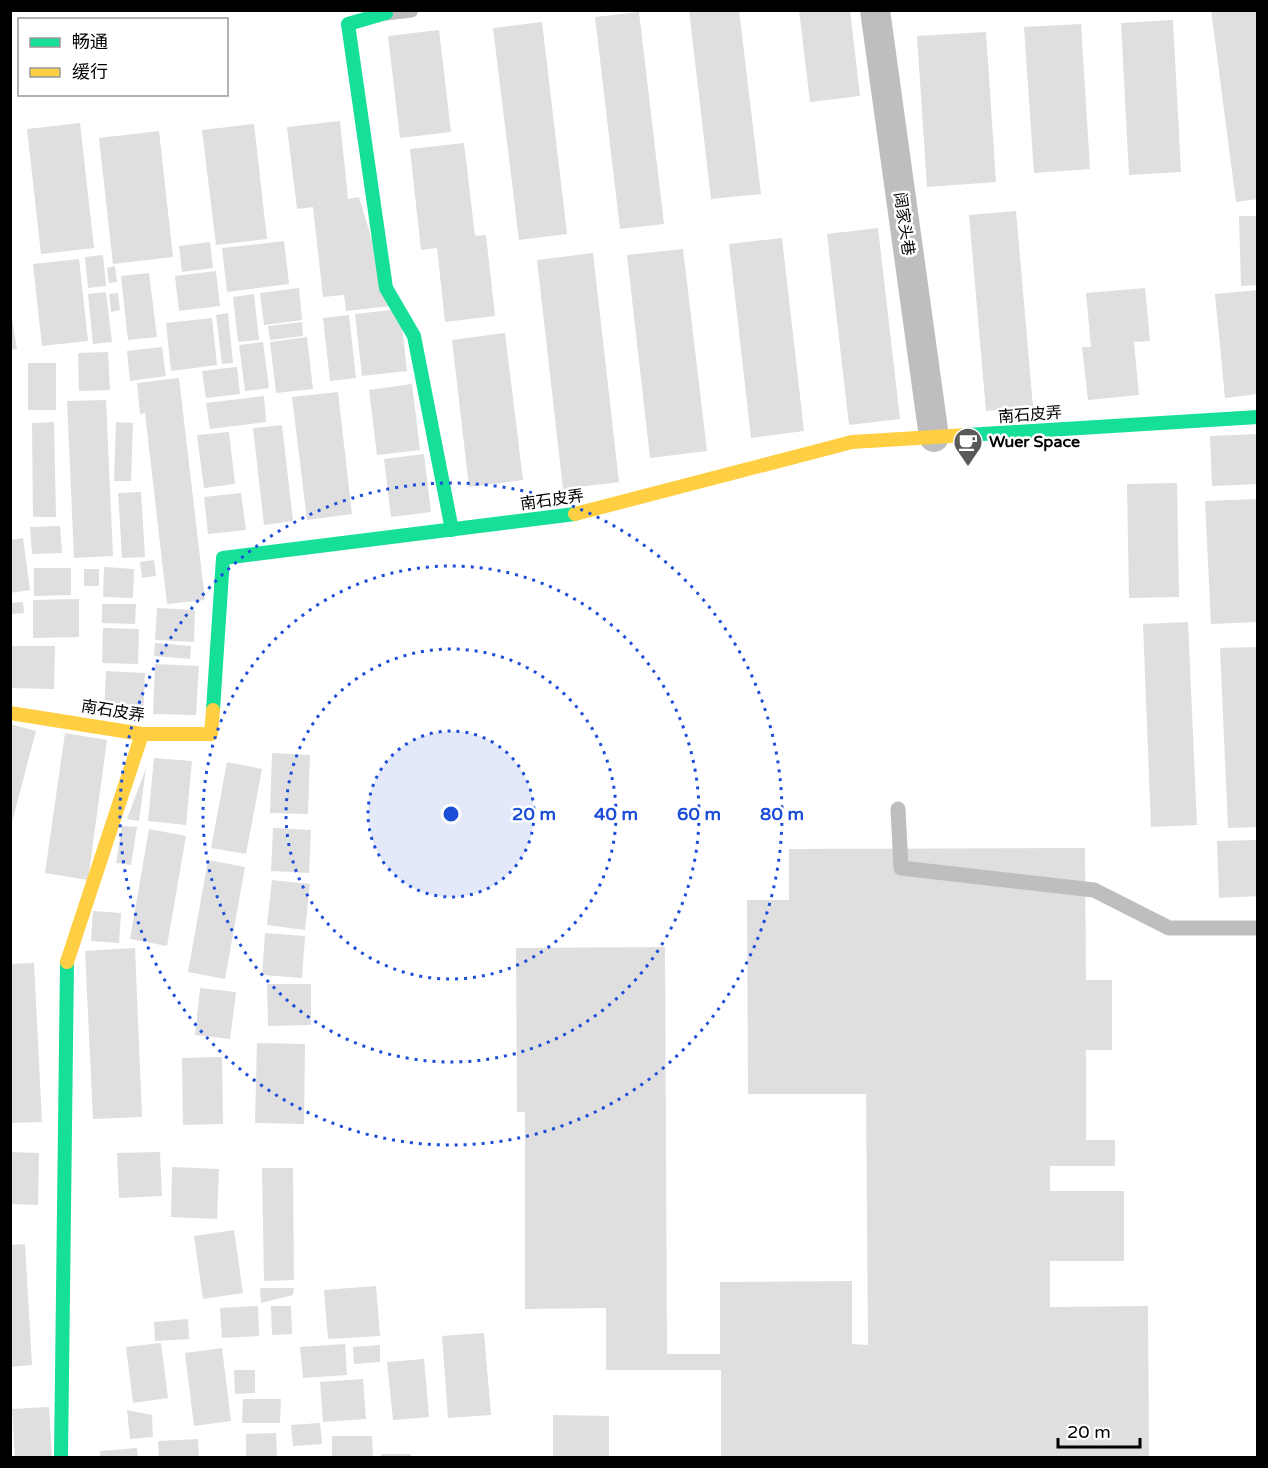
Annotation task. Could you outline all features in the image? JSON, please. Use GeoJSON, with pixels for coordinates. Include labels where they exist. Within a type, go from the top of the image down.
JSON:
{"type":"FeatureCollection","features":[{"type":"Feature","properties":{"kind":"street","name":"阔家头巷"},"geometry":{"type":"LineString","coordinates":[[875,10],[934,437]]}},
{"type":"Feature","properties":{"kind":"street"},"geometry":{"type":"LineString","coordinates":[[386,12],[348,24],[386,288],[414,336],[452,530]]}},
{"type":"Feature","properties":{"kind":"street","name":"南石皮弄"},"geometry":{"type":"LineString","coordinates":[[10,712],[142,734],[212,734],[224,558],[586,513],[852,442],[1257,417]]}},
{"type":"Feature","properties":{"kind":"street"},"geometry":{"type":"LineString","coordinates":[[61,1458],[68,960],[142,734]]}},
{"type":"Feature","properties":{"kind":"lane"},"geometry":{"type":"LineString","coordinates":[[386,12],[411,10]]}},
{"type":"Feature","properties":{"kind":"lane"},"geometry":{"type":"LineString","coordinates":[[898,809],[901,868],[1094,890],[1169,928],[1257,928]]}},
{"type":"Feature","properties":{"kind":"building"},"geometry":{"type":"Polygon","coordinates":[[[689,10],[739,10],[761,194],[711,199],[689,10]]]}},
{"type":"Feature","properties":{"kind":"building"},"geometry":{"type":"Polygon","coordinates":[[[799,10],[850,10],[860,96],[810,102],[799,10]]]}},
{"type":"Feature","properties":{"kind":"building"},"geometry":{"type":"Polygon","coordinates":[[[1211,10],[1258,10],[1258,199],[1236,202],[1211,10]]]}},
{"type":"Feature","properties":{"kind":"building"},"geometry":{"type":"Polygon","coordinates":[[[639,12],[664,224],[620,229],[595,17],[639,12]]]}},
{"type":"Feature","properties":{"kind":"building"},"geometry":{"type":"Polygon","coordinates":[[[1173,20],[1181,172],[1129,175],[1121,23],[1173,20]]]}},
{"type":"Feature","properties":{"kind":"building"},"geometry":{"type":"Polygon","coordinates":[[[542,22],[567,234],[519,240],[493,28],[542,22]]]}},
{"type":"Feature","properties":{"kind":"building"},"geometry":{"type":"Polygon","coordinates":[[[1081,24],[1090,169],[1034,173],[1024,27],[1081,24]]]}},
{"type":"Feature","properties":{"kind":"building"},"geometry":{"type":"Polygon","coordinates":[[[439,30],[451,132],[400,138],[388,36],[439,30]]]}},
{"type":"Feature","properties":{"kind":"building"},"geometry":{"type":"Polygon","coordinates":[[[986,32],[996,182],[927,187],[917,36],[986,32]]]}},
{"type":"Feature","properties":{"kind":"building"},"geometry":{"type":"Polygon","coordinates":[[[340,121],[348,199],[359,197],[392,306],[346,311],[344,295],[323,297],[313,207],[297,209],[287,127],[340,121]]]}},
{"type":"Feature","properties":{"kind":"building"},"geometry":{"type":"Polygon","coordinates":[[[80,123],[94,248],[41,254],[27,129],[80,123]]]}},
{"type":"Feature","properties":{"kind":"building"},"geometry":{"type":"Polygon","coordinates":[[[254,124],[267,239],[216,245],[202,130],[254,124]]]}},
{"type":"Feature","properties":{"kind":"building"},"geometry":{"type":"Polygon","coordinates":[[[159,131],[173,257],[113,264],[99,138],[159,131]]]}},
{"type":"Feature","properties":{"kind":"building"},"geometry":{"type":"Polygon","coordinates":[[[464,143],[475,236],[486,235],[495,316],[445,322],[437,248],[421,250],[410,149],[464,143]]]}},
{"type":"Feature","properties":{"kind":"building"},"geometry":{"type":"Polygon","coordinates":[[[1016,211],[1033,407],[986,411],[969,215],[1016,211]]]}},
{"type":"Feature","properties":{"kind":"building"},"geometry":{"type":"Polygon","coordinates":[[[1239,216],[1258,216],[1258,285],[1241,286],[1239,216]]]}},
{"type":"Feature","properties":{"kind":"building"},"geometry":{"type":"Polygon","coordinates":[[[878,228],[900,419],[849,425],[827,234],[878,228]]]}},
{"type":"Feature","properties":{"kind":"building"},"geometry":{"type":"Polygon","coordinates":[[[782,238],[804,431],[751,438],[729,244],[782,238]]]}},
{"type":"Feature","properties":{"kind":"building"},"geometry":{"type":"Polygon","coordinates":[[[284,241],[289,284],[227,292],[222,248],[284,241]]]}},
{"type":"Feature","properties":{"kind":"building"},"geometry":{"type":"Polygon","coordinates":[[[210,242],[213,268],[182,272],[179,246],[210,242]]]}},
{"type":"Feature","properties":{"kind":"building"},"geometry":{"type":"Polygon","coordinates":[[[683,249],[707,451],[650,458],[627,255],[683,249]]]}},
{"type":"Feature","properties":{"kind":"building"},"geometry":{"type":"Polygon","coordinates":[[[593,253],[619,482],[563,489],[537,260],[593,253]]]}},
{"type":"Feature","properties":{"kind":"building"},"geometry":{"type":"Polygon","coordinates":[[[103,255],[106,286],[88,288],[85,257],[103,255]]]}},
{"type":"Feature","properties":{"kind":"building"},"geometry":{"type":"Polygon","coordinates":[[[79,259],[88,341],[42,346],[33,264],[79,259]]]}},
{"type":"Feature","properties":{"kind":"building"},"geometry":{"type":"Polygon","coordinates":[[[115,266],[117,282],[109,283],[107,268],[115,266]]]}},
{"type":"Feature","properties":{"kind":"building"},"geometry":{"type":"Polygon","coordinates":[[[216,271],[220,306],[179,311],[175,276],[216,271]]]}},
{"type":"Feature","properties":{"kind":"building"},"geometry":{"type":"Polygon","coordinates":[[[149,273],[157,337],[128,340],[121,276],[149,273]]]}},
{"type":"Feature","properties":{"kind":"building"},"geometry":{"type":"Polygon","coordinates":[[[299,288],[302,320],[264,325],[260,293],[299,288]]]}},
{"type":"Feature","properties":{"kind":"building"},"geometry":{"type":"Polygon","coordinates":[[[1145,288],[1150,341],[1134,342],[1139,395],[1088,400],[1082,347],[1091,347],[1086,293],[1145,288]]]}},
{"type":"Feature","properties":{"kind":"building"},"geometry":{"type":"Polygon","coordinates":[[[1258,290],[1258,394],[1225,398],[1215,294],[1258,290]]]}},
{"type":"Feature","properties":{"kind":"building"},"geometry":{"type":"Polygon","coordinates":[[[106,292],[112,342],[93,344],[88,294],[106,292]]]}},
{"type":"Feature","properties":{"kind":"building"},"geometry":{"type":"Polygon","coordinates":[[[118,293],[120,310],[111,312],[109,294],[118,293]]]}},
{"type":"Feature","properties":{"kind":"building"},"geometry":{"type":"Polygon","coordinates":[[[254,294],[259,340],[238,342],[233,297],[254,294]]]}},
{"type":"Feature","properties":{"kind":"building"},"geometry":{"type":"Polygon","coordinates":[[[10,308],[17,349],[10,350],[10,308]]]}},
{"type":"Feature","properties":{"kind":"building"},"geometry":{"type":"Polygon","coordinates":[[[400,309],[407,371],[362,376],[355,314],[400,309]]]}},
{"type":"Feature","properties":{"kind":"building"},"geometry":{"type":"Polygon","coordinates":[[[228,313],[233,363],[222,364],[216,315],[228,313]]]}},
{"type":"Feature","properties":{"kind":"building"},"geometry":{"type":"Polygon","coordinates":[[[349,315],[356,378],[330,381],[323,318],[349,315]]]}},
{"type":"Feature","properties":{"kind":"building"},"geometry":{"type":"Polygon","coordinates":[[[212,318],[217,365],[171,371],[166,323],[212,318]]]}},
{"type":"Feature","properties":{"kind":"building"},"geometry":{"type":"Polygon","coordinates":[[[302,322],[303,336],[270,340],[268,326],[302,322]]]}},
{"type":"Feature","properties":{"kind":"building"},"geometry":{"type":"Polygon","coordinates":[[[505,333],[523,480],[469,487],[452,340],[505,333]]]}},
{"type":"Feature","properties":{"kind":"building"},"geometry":{"type":"Polygon","coordinates":[[[307,337],[313,389],[276,393],[270,342],[307,337]]]}},
{"type":"Feature","properties":{"kind":"building"},"geometry":{"type":"Polygon","coordinates":[[[263,342],[269,388],[245,391],[239,345],[263,342]]]}},
{"type":"Feature","properties":{"kind":"building"},"geometry":{"type":"Polygon","coordinates":[[[162,347],[166,376],[130,381],[127,351],[162,347]]]}},
{"type":"Feature","properties":{"kind":"building"},"geometry":{"type":"Polygon","coordinates":[[[108,352],[110,390],[79,391],[78,353],[108,352]]]}},
{"type":"Feature","properties":{"kind":"building"},"geometry":{"type":"Polygon","coordinates":[[[28,363],[56,363],[56,410],[28,410],[28,363]]]}},
{"type":"Feature","properties":{"kind":"building"},"geometry":{"type":"Polygon","coordinates":[[[237,367],[240,394],[206,398],[202,371],[237,367]]]}},
{"type":"Feature","properties":{"kind":"building"},"geometry":{"type":"Polygon","coordinates":[[[179,378],[205,600],[167,604],[145,413],[140,414],[137,383],[179,378]]]}},
{"type":"Feature","properties":{"kind":"building"},"geometry":{"type":"Polygon","coordinates":[[[412,384],[420,450],[377,455],[369,390],[412,384]]]}},
{"type":"Feature","properties":{"kind":"building"},"geometry":{"type":"Polygon","coordinates":[[[338,392],[352,514],[307,520],[292,397],[338,392]]]}},
{"type":"Feature","properties":{"kind":"building"},"geometry":{"type":"Polygon","coordinates":[[[264,396],[266,422],[210,429],[206,403],[264,396]]]}},
{"type":"Feature","properties":{"kind":"building"},"geometry":{"type":"Polygon","coordinates":[[[106,400],[113,556],[74,558],[67,401],[106,400]]]}},
{"type":"Feature","properties":{"kind":"building"},"geometry":{"type":"Polygon","coordinates":[[[54,422],[56,517],[33,517],[32,423],[54,422]]]}},
{"type":"Feature","properties":{"kind":"building"},"geometry":{"type":"Polygon","coordinates":[[[116,422],[133,423],[131,481],[114,481],[116,422]]]}},
{"type":"Feature","properties":{"kind":"building"},"geometry":{"type":"Polygon","coordinates":[[[282,425],[293,521],[264,525],[253,428],[282,425]]]}},
{"type":"Feature","properties":{"kind":"building"},"geometry":{"type":"Polygon","coordinates":[[[229,432],[235,484],[204,488],[197,435],[229,432]]]}},
{"type":"Feature","properties":{"kind":"building"},"geometry":{"type":"Polygon","coordinates":[[[1258,434],[1258,484],[1212,486],[1210,436],[1258,434]]]}},
{"type":"Feature","properties":{"kind":"building"},"geometry":{"type":"Polygon","coordinates":[[[424,454],[431,512],[391,517],[384,459],[424,454]]]}},
{"type":"Feature","properties":{"kind":"building"},"geometry":{"type":"Polygon","coordinates":[[[1177,483],[1179,597],[1129,598],[1127,484],[1177,483]]]}},
{"type":"Feature","properties":{"kind":"building"},"geometry":{"type":"Polygon","coordinates":[[[141,492],[145,557],[122,558],[118,493],[141,492]]]}},
{"type":"Feature","properties":{"kind":"building"},"geometry":{"type":"Polygon","coordinates":[[[241,493],[246,530],[208,534],[204,497],[241,493]]]}},
{"type":"Feature","properties":{"kind":"building"},"geometry":{"type":"Polygon","coordinates":[[[1258,499],[1258,622],[1211,624],[1205,501],[1258,499]]]}},
{"type":"Feature","properties":{"kind":"building"},"geometry":{"type":"Polygon","coordinates":[[[60,526],[62,553],[32,554],[30,527],[60,526]]]}},
{"type":"Feature","properties":{"kind":"building"},"geometry":{"type":"Polygon","coordinates":[[[23,538],[30,590],[10,593],[10,540],[23,538]]]}},
{"type":"Feature","properties":{"kind":"building"},"geometry":{"type":"Polygon","coordinates":[[[154,560],[156,576],[142,578],[140,562],[154,560]]]}},
{"type":"Feature","properties":{"kind":"building"},"geometry":{"type":"Polygon","coordinates":[[[104,567],[134,569],[133,598],[103,597],[104,567]]]}},
{"type":"Feature","properties":{"kind":"building"},"geometry":{"type":"Polygon","coordinates":[[[34,568],[71,568],[71,595],[34,596],[34,568]]]}},
{"type":"Feature","properties":{"kind":"building"},"geometry":{"type":"Polygon","coordinates":[[[84,569],[99,569],[99,586],[84,586],[84,569]]]}},
{"type":"Feature","properties":{"kind":"building"},"geometry":{"type":"Polygon","coordinates":[[[79,599],[79,637],[33,638],[33,600],[79,599]]]}},
{"type":"Feature","properties":{"kind":"building"},"geometry":{"type":"Polygon","coordinates":[[[23,602],[24,613],[10,614],[10,603],[23,602]]]}},
{"type":"Feature","properties":{"kind":"building"},"geometry":{"type":"Polygon","coordinates":[[[102,604],[136,604],[135,624],[102,623],[102,604]]]}},
{"type":"Feature","properties":{"kind":"building"},"geometry":{"type":"Polygon","coordinates":[[[157,608],[195,610],[194,642],[155,640],[157,608]]]}},
{"type":"Feature","properties":{"kind":"building"},"geometry":{"type":"Polygon","coordinates":[[[1188,622],[1197,825],[1151,827],[1143,624],[1188,622]]]}},
{"type":"Feature","properties":{"kind":"building"},"geometry":{"type":"Polygon","coordinates":[[[103,628],[139,629],[138,664],[102,663],[103,628]]]}},
{"type":"Feature","properties":{"kind":"building"},"geometry":{"type":"Polygon","coordinates":[[[155,643],[191,646],[190,659],[154,656],[155,643]]]}},
{"type":"Feature","properties":{"kind":"building"},"geometry":{"type":"Polygon","coordinates":[[[12,646],[55,646],[54,689],[11,688],[12,646]]]}},
{"type":"Feature","properties":{"kind":"building"},"geometry":{"type":"Polygon","coordinates":[[[1258,647],[1258,827],[1228,828],[1220,648],[1258,647]]]}},
{"type":"Feature","properties":{"kind":"building"},"geometry":{"type":"Polygon","coordinates":[[[155,664],[199,666],[196,715],[153,714],[155,664]]]}},
{"type":"Feature","properties":{"kind":"building"},"geometry":{"type":"Polygon","coordinates":[[[106,671],[145,673],[143,717],[104,715],[106,671]]]}},
{"type":"Feature","properties":{"kind":"building"},"geometry":{"type":"Polygon","coordinates":[[[10,724],[36,731],[11,826],[10,826],[10,724]]]}},
{"type":"Feature","properties":{"kind":"building"},"geometry":{"type":"Polygon","coordinates":[[[65,733],[107,740],[88,880],[45,873],[65,733]]]}},
{"type":"Feature","properties":{"kind":"building"},"geometry":{"type":"Polygon","coordinates":[[[272,753],[310,755],[308,814],[270,813],[272,753]]]}},
{"type":"Feature","properties":{"kind":"building"},"geometry":{"type":"Polygon","coordinates":[[[154,758],[192,761],[186,825],[148,821],[154,758]]]}},
{"type":"Feature","properties":{"kind":"building"},"geometry":{"type":"Polygon","coordinates":[[[227,762],[262,769],[246,854],[211,848],[227,762]]]}},
{"type":"Feature","properties":{"kind":"building"},"geometry":{"type":"Polygon","coordinates":[[[146,768],[139,821],[127,819],[146,768]]]}},
{"type":"Feature","properties":{"kind":"building"},"geometry":{"type":"Polygon","coordinates":[[[122,826],[137,827],[131,865],[116,863],[122,826]]]}},
{"type":"Feature","properties":{"kind":"building"},"geometry":{"type":"Polygon","coordinates":[[[273,828],[311,830],[309,873],[271,871],[273,828]]]}},
{"type":"Feature","properties":{"kind":"building"},"geometry":{"type":"Polygon","coordinates":[[[149,829],[186,836],[167,946],[130,939],[149,829]]]}},
{"type":"Feature","properties":{"kind":"building"},"geometry":{"type":"Polygon","coordinates":[[[1258,840],[1258,896],[1219,898],[1217,841],[1258,840]]]}},
{"type":"Feature","properties":{"kind":"building"},"geometry":{"type":"Polygon","coordinates":[[[1085,848],[1086,980],[1112,980],[1112,1050],[1086,1050],[1086,1140],[1115,1140],[1115,1166],[1050,1166],[1050,1191],[1124,1191],[1124,1261],[1050,1261],[1050,1307],[1148,1306],[1149,1458],[721,1458],[721,1370],[606,1370],[606,1308],[525,1309],[525,1112],[517,1112],[516,948],[665,947],[667,1354],[720,1354],[720,1282],[852,1281],[852,1344],[868,1345],[866,1094],[748,1094],[747,900],[789,900],[789,849],[1085,848]]]}},
{"type":"Feature","properties":{"kind":"building"},"geometry":{"type":"Polygon","coordinates":[[[208,860],[245,867],[225,979],[188,972],[208,860]]]}},
{"type":"Feature","properties":{"kind":"building"},"geometry":{"type":"Polygon","coordinates":[[[272,880],[310,884],[305,930],[267,925],[272,880]]]}},
{"type":"Feature","properties":{"kind":"building"},"geometry":{"type":"Polygon","coordinates":[[[93,911],[121,913],[119,943],[91,941],[93,911]]]}},
{"type":"Feature","properties":{"kind":"building"},"geometry":{"type":"Polygon","coordinates":[[[265,933],[305,936],[302,978],[262,975],[265,933]]]}},
{"type":"Feature","properties":{"kind":"building"},"geometry":{"type":"Polygon","coordinates":[[[135,948],[142,1117],[93,1119],[85,951],[135,948]]]}},
{"type":"Feature","properties":{"kind":"building"},"geometry":{"type":"Polygon","coordinates":[[[34,963],[42,1122],[10,1123],[10,964],[34,963]]]}},
{"type":"Feature","properties":{"kind":"building"},"geometry":{"type":"Polygon","coordinates":[[[267,984],[311,984],[311,1025],[268,1026],[267,984]]]}},
{"type":"Feature","properties":{"kind":"building"},"geometry":{"type":"Polygon","coordinates":[[[200,988],[236,992],[230,1039],[195,1035],[200,988]]]}},
{"type":"Feature","properties":{"kind":"building"},"geometry":{"type":"Polygon","coordinates":[[[257,1043],[305,1044],[304,1124],[255,1123],[257,1043]]]}},
{"type":"Feature","properties":{"kind":"building"},"geometry":{"type":"Polygon","coordinates":[[[222,1057],[223,1124],[183,1125],[182,1058],[222,1057]]]}},
{"type":"Feature","properties":{"kind":"building"},"geometry":{"type":"Polygon","coordinates":[[[10,1152],[39,1153],[38,1205],[10,1204],[10,1152]]]}},
{"type":"Feature","properties":{"kind":"building"},"geometry":{"type":"Polygon","coordinates":[[[160,1152],[162,1196],[119,1198],[117,1153],[160,1152]]]}},
{"type":"Feature","properties":{"kind":"building"},"geometry":{"type":"Polygon","coordinates":[[[172,1167],[219,1169],[217,1219],[171,1217],[172,1167]]]}},
{"type":"Feature","properties":{"kind":"building"},"geometry":{"type":"Polygon","coordinates":[[[262,1168],[293,1168],[294,1280],[264,1281],[262,1168]]]}},
{"type":"Feature","properties":{"kind":"building"},"geometry":{"type":"Polygon","coordinates":[[[234,1230],[243,1293],[203,1299],[194,1236],[234,1230]]]}},
{"type":"Feature","properties":{"kind":"building"},"geometry":{"type":"Polygon","coordinates":[[[25,1244],[32,1365],[10,1367],[10,1245],[25,1244]]]}},
{"type":"Feature","properties":{"kind":"building"},"geometry":{"type":"Polygon","coordinates":[[[376,1286],[380,1336],[328,1339],[324,1290],[376,1286]]]}},
{"type":"Feature","properties":{"kind":"building"},"geometry":{"type":"Polygon","coordinates":[[[260,1288],[294,1288],[293,1295],[261,1303],[260,1288]]]}},
{"type":"Feature","properties":{"kind":"building"},"geometry":{"type":"Polygon","coordinates":[[[258,1306],[259,1336],[222,1338],[220,1308],[258,1306]]]}},
{"type":"Feature","properties":{"kind":"building"},"geometry":{"type":"Polygon","coordinates":[[[271,1306],[291,1306],[292,1334],[272,1335],[271,1306]]]}},
{"type":"Feature","properties":{"kind":"building"},"geometry":{"type":"Polygon","coordinates":[[[188,1319],[189,1339],[155,1341],[154,1322],[188,1319]]]}},
{"type":"Feature","properties":{"kind":"building"},"geometry":{"type":"Polygon","coordinates":[[[484,1333],[491,1415],[448,1418],[442,1336],[484,1333]]]}},
{"type":"Feature","properties":{"kind":"building"},"geometry":{"type":"Polygon","coordinates":[[[161,1343],[168,1398],[133,1403],[126,1347],[161,1343]]]}},
{"type":"Feature","properties":{"kind":"building"},"geometry":{"type":"Polygon","coordinates":[[[345,1344],[347,1375],[303,1378],[300,1347],[345,1344]]]}},
{"type":"Feature","properties":{"kind":"building"},"geometry":{"type":"Polygon","coordinates":[[[380,1345],[380,1362],[354,1364],[353,1347],[380,1345]]]}},
{"type":"Feature","properties":{"kind":"building"},"geometry":{"type":"Polygon","coordinates":[[[222,1348],[231,1421],[194,1426],[185,1353],[222,1348]]]}},
{"type":"Feature","properties":{"kind":"building"},"geometry":{"type":"Polygon","coordinates":[[[424,1359],[429,1417],[393,1420],[387,1362],[424,1359]]]}},
{"type":"Feature","properties":{"kind":"building"},"geometry":{"type":"Polygon","coordinates":[[[234,1370],[255,1370],[255,1393],[235,1394],[234,1370]]]}},
{"type":"Feature","properties":{"kind":"building"},"geometry":{"type":"Polygon","coordinates":[[[363,1379],[366,1419],[323,1422],[320,1382],[363,1379]]]}},
{"type":"Feature","properties":{"kind":"building"},"geometry":{"type":"Polygon","coordinates":[[[243,1399],[281,1399],[280,1423],[242,1423],[243,1399]]]}},
{"type":"Feature","properties":{"kind":"building"},"geometry":{"type":"Polygon","coordinates":[[[49,1407],[52,1458],[15,1458],[12,1409],[49,1407]]]}},
{"type":"Feature","properties":{"kind":"building"},"geometry":{"type":"Polygon","coordinates":[[[127,1410],[152,1415],[153,1437],[130,1439],[127,1410]]]}},
{"type":"Feature","properties":{"kind":"building"},"geometry":{"type":"Polygon","coordinates":[[[553,1415],[609,1416],[609,1458],[553,1458],[553,1415]]]}},
{"type":"Feature","properties":{"kind":"building"},"geometry":{"type":"Polygon","coordinates":[[[320,1423],[322,1444],[293,1446],[291,1425],[320,1423]]]}},
{"type":"Feature","properties":{"kind":"building"},"geometry":{"type":"Polygon","coordinates":[[[276,1433],[277,1458],[246,1458],[246,1434],[276,1433]]]}},
{"type":"Feature","properties":{"kind":"building"},"geometry":{"type":"Polygon","coordinates":[[[332,1436],[372,1436],[373,1458],[332,1458],[332,1436]]]}},
{"type":"Feature","properties":{"kind":"building"},"geometry":{"type":"Polygon","coordinates":[[[198,1439],[199,1458],[159,1458],[158,1441],[198,1439]]]}},
{"type":"Feature","properties":{"kind":"building"},"geometry":{"type":"Polygon","coordinates":[[[137,1448],[138,1458],[100,1458],[100,1451],[137,1448]]]}},
{"type":"Feature","properties":{"kind":"building"},"geometry":{"type":"Polygon","coordinates":[[[381,1454],[411,1454],[411,1458],[381,1458],[381,1454]]]}},
{"type":"Feature","properties":{"kind":"traffic: fast"},"geometry":{"type":"LineString","coordinates":[[386,10],[386,13],[348,24],[386,288],[414,336],[452,530]]}},
{"type":"Feature","properties":{"kind":"traffic: fast"},"geometry":{"type":"LineString","coordinates":[[967,435],[1258,417]]}},
{"type":"Feature","properties":{"kind":"traffic: fast"},"geometry":{"type":"LineString","coordinates":[[213,710],[223,558],[575,514]]}},
{"type":"Feature","properties":{"kind":"traffic: fast"},"geometry":{"type":"LineString","coordinates":[[61,1458],[67,962]]}},
{"type":"Feature","properties":{"kind":"traffic: slow"},"geometry":{"type":"LineString","coordinates":[[575,514],[852,442],[967,435]]}},
{"type":"Feature","properties":{"kind":"traffic: slow"},"geometry":{"type":"LineString","coordinates":[[10,713],[142,734],[211,734],[213,710]]}},
{"type":"Feature","properties":{"kind":"traffic: slow"},"geometry":{"type":"LineString","coordinates":[[67,962],[142,734]]}},
{"type":"Feature","properties":{"kind":"place","name":"Wuer Space"},"geometry":{"type":"Point","coordinates":[968,468]}}]}
